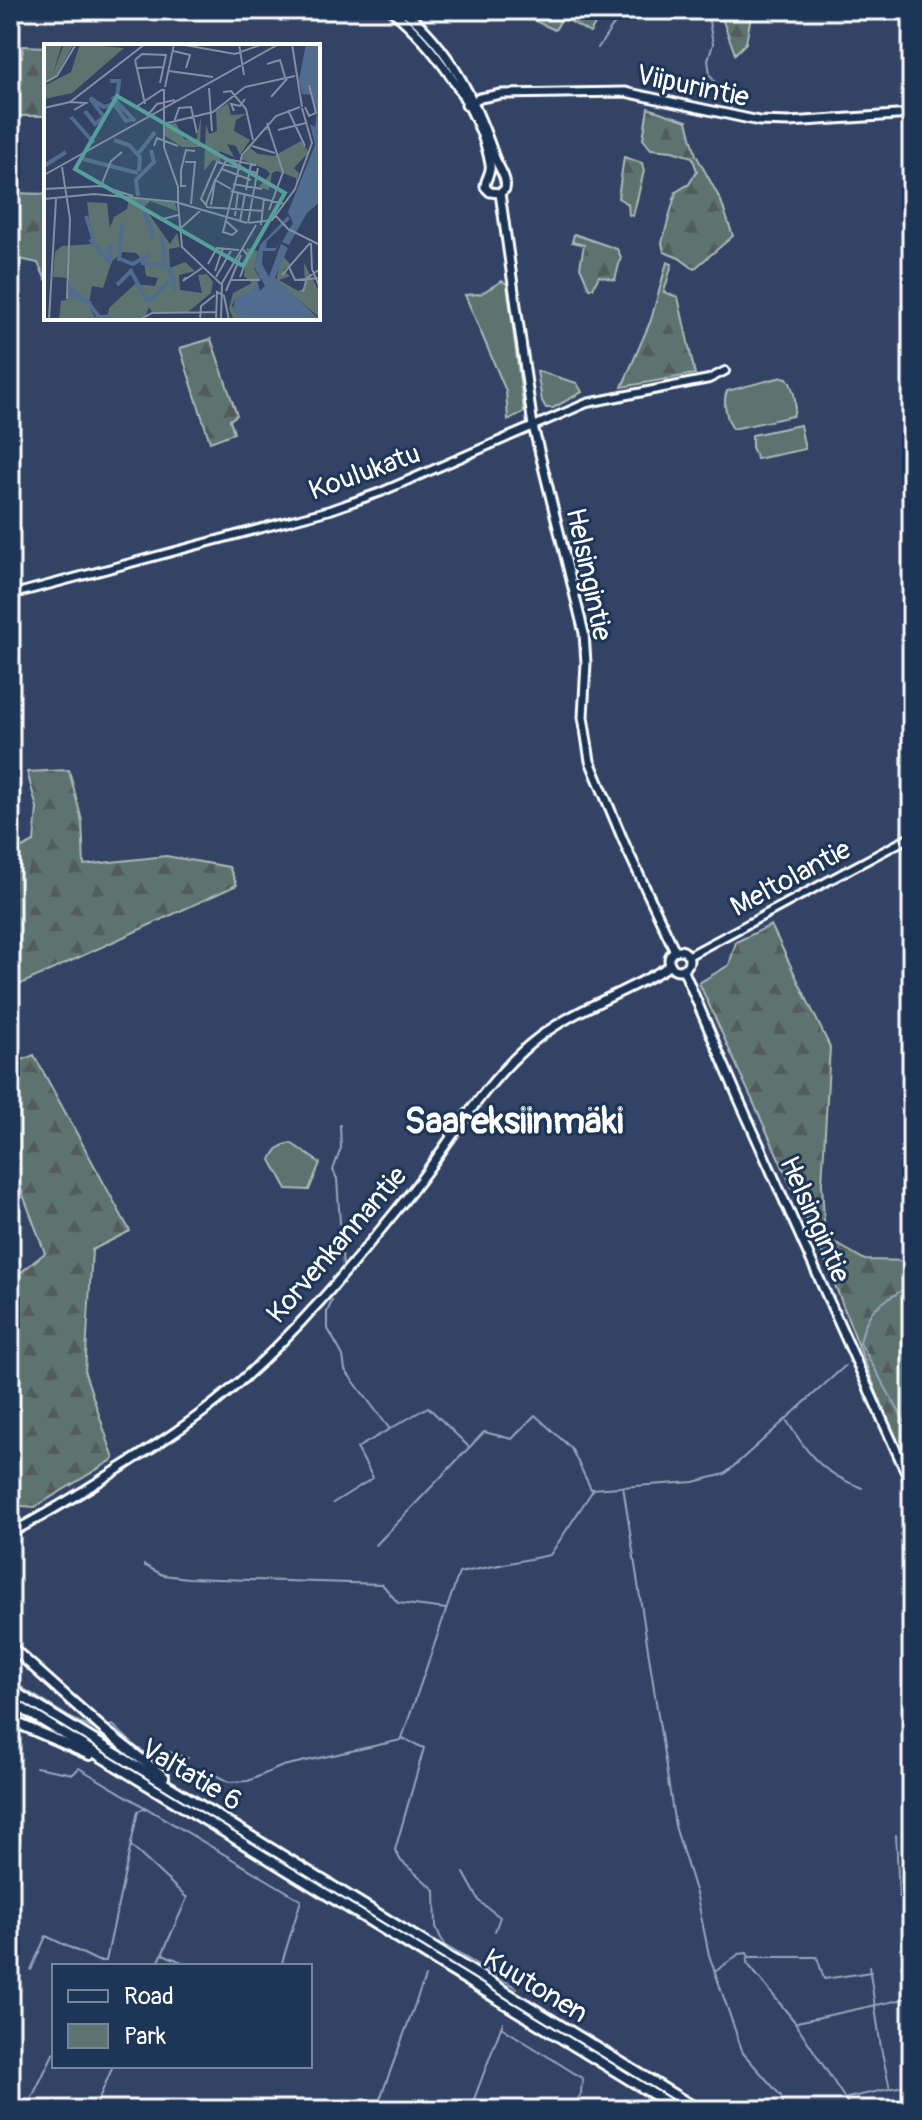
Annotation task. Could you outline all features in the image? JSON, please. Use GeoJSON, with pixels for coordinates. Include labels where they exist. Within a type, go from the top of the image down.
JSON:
{"type":"FeatureCollection","features":[{"type":"Feature","properties":{"kind":"highway"},"geometry":{"type":"LineString","coordinates":[[10,1646],[126,1748],[210,1811]]}},
{"type":"Feature","properties":{"kind":"highway","name":"Valtatie 6"},"geometry":{"type":"LineString","coordinates":[[10,1689],[210,1811],[348,1902]]}},
{"type":"Feature","properties":{"kind":"highway","name":"Valtatie 6"},"geometry":{"type":"LineString","coordinates":[[10,1701],[348,1902]]}},
{"type":"Feature","properties":{"kind":"highway"},"geometry":{"type":"LineString","coordinates":[[10,1720],[45,1733],[142,1782]]}},
{"type":"Feature","properties":{"kind":"highway","name":"Kuutonen"},"geometry":{"type":"LineString","coordinates":[[348,1902],[679,2110]]}},
{"type":"Feature","properties":{"kind":"highway","name":"Kuutonen"},"geometry":{"type":"LineString","coordinates":[[348,1902],[699,2110]]}},
{"type":"Feature","properties":{"kind":"main road"},"geometry":{"type":"LineString","coordinates":[[391,10],[425,41],[470,103],[491,165],[485,182],[487,189],[500,193],[506,186],[503,175],[470,103],[441,48],[403,10]]}},
{"type":"Feature","properties":{"kind":"main road","name":"Viipurintie"},"geometry":{"type":"LineString","coordinates":[[470,103],[501,94],[625,92],[759,121],[912,114]]}},
{"type":"Feature","properties":{"kind":"main road"},"geometry":{"type":"LineString","coordinates":[[489,174],[503,175]]}},
{"type":"Feature","properties":{"kind":"main road","name":"Helsingintie"},"geometry":{"type":"LineString","coordinates":[[500,193],[533,426],[584,633],[583,717],[590,761],[675,951]]}},
{"type":"Feature","properties":{"kind":"main road"},"geometry":{"type":"LineString","coordinates":[[683,950],[688,956],[689,964],[683,969],[671,965],[670,957],[675,951],[683,950]]}},
{"type":"Feature","properties":{"kind":"main road","name":"Korvenkannantie"},"geometry":{"type":"LineString","coordinates":[[11,1531],[57,1508],[153,1447],[227,1393],[271,1352],[358,1258],[495,1082],[528,1046],[562,1021],[671,965]]}},
{"type":"Feature","properties":{"kind":"main road","name":"Helsingintie"},"geometry":{"type":"LineString","coordinates":[[683,969],[912,1486]]}},
{"type":"Feature","properties":{"kind":"street","name":"Koulukatu"},"geometry":{"type":"LineString","coordinates":[[10,595],[330,510],[381,492],[593,401],[709,379],[725,371]]}},
{"type":"Feature","properties":{"kind":"street","name":"Meltolantie"},"geometry":{"type":"LineString","coordinates":[[688,956],[912,836]]}},
{"type":"Feature","properties":{"kind":"green space"},"geometry":{"type":"Polygon","coordinates":[[[531,10],[577,10],[597,21],[590,33],[566,19],[561,20],[555,30],[528,18],[531,10]]]}},
{"type":"Feature","properties":{"kind":"green space"},"geometry":{"type":"Polygon","coordinates":[[[719,10],[752,10],[746,43],[735,54],[719,10]]]}},
{"type":"Feature","properties":{"kind":"green space"},"geometry":{"type":"Polygon","coordinates":[[[23,46],[44,47],[44,116],[10,116],[10,57],[22,57],[23,46]]]}},
{"type":"Feature","properties":{"kind":"green space"},"geometry":{"type":"Polygon","coordinates":[[[648,108],[687,121],[696,155],[721,201],[733,236],[694,269],[664,252],[662,243],[676,192],[689,184],[697,171],[692,157],[651,149],[643,139],[648,108]]]}},
{"type":"Feature","properties":{"kind":"green space"},"geometry":{"type":"Polygon","coordinates":[[[624,157],[642,163],[644,171],[633,216],[629,215],[628,204],[618,198],[624,157]]]}},
{"type":"Feature","properties":{"kind":"green space"},"geometry":{"type":"Polygon","coordinates":[[[10,193],[44,194],[44,276],[38,263],[10,257],[10,193]]]}},
{"type":"Feature","properties":{"kind":"green space"},"geometry":{"type":"Polygon","coordinates":[[[574,234],[617,249],[621,257],[615,280],[599,276],[593,288],[589,288],[580,267],[584,245],[572,242],[574,234]]]}},
{"type":"Feature","properties":{"kind":"green space"},"geometry":{"type":"Polygon","coordinates":[[[667,262],[672,264],[664,292],[678,297],[695,374],[622,387],[651,320],[667,262]]]}},
{"type":"Feature","properties":{"kind":"green space"},"geometry":{"type":"Polygon","coordinates":[[[502,281],[507,284],[524,412],[508,420],[506,391],[465,295],[480,294],[502,281]]]}},
{"type":"Feature","properties":{"kind":"green space"},"geometry":{"type":"Polygon","coordinates":[[[211,339],[237,415],[230,420],[234,433],[210,442],[180,348],[211,339]]]}},
{"type":"Feature","properties":{"kind":"green space"},"geometry":{"type":"Polygon","coordinates":[[[537,371],[577,383],[582,392],[553,408],[546,408],[537,371]]]}},
{"type":"Feature","properties":{"kind":"green space"},"geometry":{"type":"Polygon","coordinates":[[[787,378],[793,392],[793,416],[733,429],[726,411],[727,391],[787,378]]]}},
{"type":"Feature","properties":{"kind":"green space"},"geometry":{"type":"Polygon","coordinates":[[[800,425],[805,449],[757,459],[752,447],[752,435],[800,425]]]}},
{"type":"Feature","properties":{"kind":"green space"},"geometry":{"type":"Polygon","coordinates":[[[69,770],[82,821],[84,865],[166,856],[229,867],[237,885],[10,989],[10,854],[34,842],[37,808],[27,772],[69,770]]]}},
{"type":"Feature","properties":{"kind":"green space"},"geometry":{"type":"Polygon","coordinates":[[[771,925],[830,1047],[822,1184],[825,1237],[865,1260],[912,1261],[912,1447],[900,1452],[826,1262],[699,983],[729,965],[736,942],[771,925]]]}},
{"type":"Feature","properties":{"kind":"green space"},"geometry":{"type":"Polygon","coordinates":[[[34,1055],[130,1231],[92,1250],[85,1373],[114,1459],[35,1507],[10,1505],[10,1281],[45,1253],[10,1160],[10,1065],[34,1055]]]}},
{"type":"Feature","properties":{"kind":"green space"},"geometry":{"type":"Polygon","coordinates":[[[291,1143],[320,1163],[309,1190],[287,1189],[271,1160],[278,1148],[291,1143]]]}},
{"type":"Feature","properties":{"kind":"waterway"},"geometry":{"type":"LineString","coordinates":[[598,48],[628,10]]}},
{"type":"Feature","properties":{"kind":"waterway"},"geometry":{"type":"LineString","coordinates":[[707,10],[713,44],[708,60],[710,75],[728,94]]}},
{"type":"Feature","properties":{"kind":"waterway"},"geometry":{"type":"LineString","coordinates":[[729,102],[731,108]]}},
{"type":"Feature","properties":{"kind":"waterway"},"geometry":{"type":"LineString","coordinates":[[340,1125],[341,1148],[333,1170],[337,1179],[343,1268]]}},
{"type":"Feature","properties":{"kind":"waterway"},"geometry":{"type":"LineString","coordinates":[[912,1284],[872,1312],[860,1343],[912,1434]]}},
{"type":"Feature","properties":{"kind":"waterway"},"geometry":{"type":"LineString","coordinates":[[332,1301],[327,1312],[327,1327],[343,1356],[345,1370],[389,1428]]}},
{"type":"Feature","properties":{"kind":"waterway"},"geometry":{"type":"LineString","coordinates":[[376,1545],[484,1432],[512,1439],[535,1415],[571,1448],[591,1489],[694,1482],[725,1474],[845,1366]]}},
{"type":"Feature","properties":{"kind":"waterway"},"geometry":{"type":"LineString","coordinates":[[333,1503],[373,1478],[357,1448],[428,1407],[468,1446]]}},
{"type":"Feature","properties":{"kind":"waterway"},"geometry":{"type":"LineString","coordinates":[[787,1421],[818,1462],[836,1476],[862,1488]]}},
{"type":"Feature","properties":{"kind":"waterway"},"geometry":{"type":"LineString","coordinates":[[623,1486],[675,1826],[697,1897],[709,1955],[743,2053],[781,2096],[785,2110]]}},
{"type":"Feature","properties":{"kind":"waterway"},"geometry":{"type":"LineString","coordinates":[[402,1738],[459,1573],[550,1555],[593,1490]]}},
{"type":"Feature","properties":{"kind":"waterway"},"geometry":{"type":"LineString","coordinates":[[144,1565],[163,1575],[188,1578],[382,1584],[398,1603],[446,1609]]}},
{"type":"Feature","properties":{"kind":"waterway"},"geometry":{"type":"LineString","coordinates":[[10,1680],[103,1734]]}},
{"type":"Feature","properties":{"kind":"waterway"},"geometry":{"type":"LineString","coordinates":[[106,1727],[113,1725],[136,1747],[151,1756]]}},
{"type":"Feature","properties":{"kind":"waterway"},"geometry":{"type":"LineString","coordinates":[[211,1773],[229,1782],[248,1781],[283,1766],[402,1738],[424,1748],[395,1850],[401,1861],[435,1890],[436,1927],[444,1945],[517,1988]]}},
{"type":"Feature","properties":{"kind":"waterway"},"geometry":{"type":"LineString","coordinates":[[148,1761],[162,1751],[188,1758]]}},
{"type":"Feature","properties":{"kind":"waterway"},"geometry":{"type":"LineString","coordinates":[[36,1767],[73,1774],[79,1768],[301,1900],[282,1964]]}},
{"type":"Feature","properties":{"kind":"waterway"},"geometry":{"type":"LineString","coordinates":[[31,1970],[46,1936],[98,1961],[106,1961],[138,1811],[146,1808]]}},
{"type":"Feature","properties":{"kind":"waterway"},"geometry":{"type":"LineString","coordinates":[[896,1835],[899,1897],[912,1897]]}},
{"type":"Feature","properties":{"kind":"waterway"},"geometry":{"type":"LineString","coordinates":[[131,1846],[187,1898],[158,1964]]}},
{"type":"Feature","properties":{"kind":"waterway"},"geometry":{"type":"LineString","coordinates":[[464,1873],[480,1902],[500,1917],[495,1931]]}},
{"type":"Feature","properties":{"kind":"waterway"},"geometry":{"type":"LineString","coordinates":[[716,1971],[739,1954],[747,1953],[749,1957],[817,1957],[824,1979],[871,1972]]}},
{"type":"Feature","properties":{"kind":"waterway"},"geometry":{"type":"LineString","coordinates":[[163,1954],[186,1964]]}},
{"type":"Feature","properties":{"kind":"waterway"},"geometry":{"type":"LineString","coordinates":[[748,1958],[747,1963],[795,2022],[847,2102]]}},
{"type":"Feature","properties":{"kind":"waterway"},"geometry":{"type":"LineString","coordinates":[[797,2022],[909,1998],[901,1965]]}},
{"type":"Feature","properties":{"kind":"waterway"},"geometry":{"type":"LineString","coordinates":[[869,1966],[890,2089]]}},
{"type":"Feature","properties":{"kind":"waterway"},"geometry":{"type":"LineString","coordinates":[[376,2110],[425,1977]]}},
{"type":"Feature","properties":{"kind":"waterway"},"geometry":{"type":"LineString","coordinates":[[10,2026],[13,2018]]}},
{"type":"Feature","properties":{"kind":"waterway"},"geometry":{"type":"LineString","coordinates":[[470,2110],[503,2022]]}},
{"type":"Feature","properties":{"kind":"waterway"},"geometry":{"type":"LineString","coordinates":[[501,2027],[582,2078],[581,2094],[571,2110]]}},
{"type":"Feature","properties":{"kind":"waterway"},"geometry":{"type":"LineString","coordinates":[[26,2110],[52,2056]]}},
{"type":"Feature","properties":{"kind":"waterway"},"geometry":{"type":"LineString","coordinates":[[94,2110],[112,2068]]}},
{"type":"Feature","properties":{"kind":"waterway"},"geometry":{"type":"LineString","coordinates":[[847,2098],[912,2084]]}},
{"type":"Feature","properties":{"kind":"waterway"},"geometry":{"type":"LineString","coordinates":[[98,2104],[110,2110]]}},
{"type":"Feature","properties":{"kind":"district","name":"Saareksiinmäki"},"geometry":{"type":"Point","coordinates":[514,1120]}}]}
